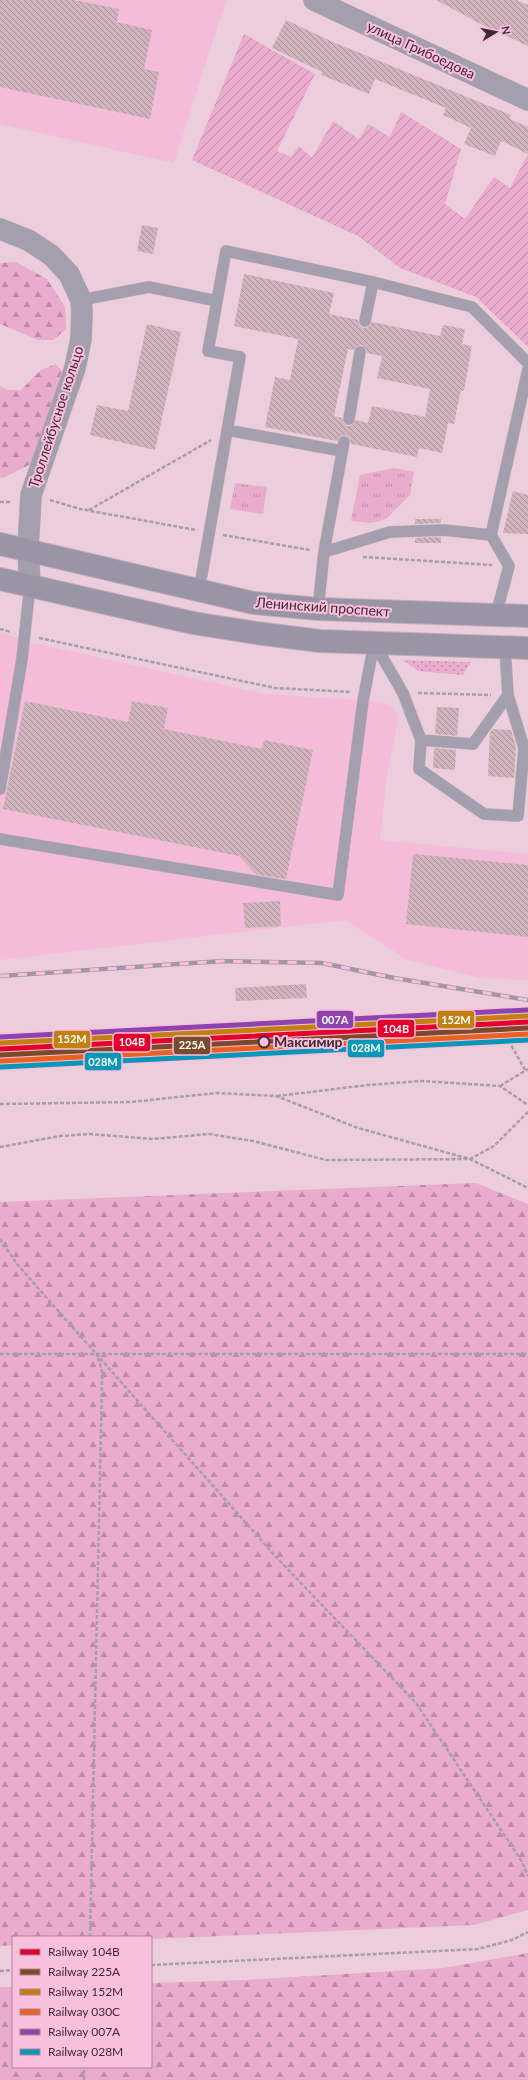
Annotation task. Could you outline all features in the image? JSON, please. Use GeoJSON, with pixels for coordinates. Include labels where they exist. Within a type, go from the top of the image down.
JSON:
{"type":"FeatureCollection","features":[{"type":"Feature","properties":{"kind":"main road","name":"Ленинский проспект"},"geometry":{"type":"LineString","coordinates":[[0,544],[28,549],[254,603],[318,609],[528,616]]}},
{"type":"Feature","properties":{"kind":"main road"},"geometry":{"type":"LineString","coordinates":[[0,578],[193,624],[320,641],[528,648]]}},
{"type":"Feature","properties":{"kind":"main road"},"geometry":{"type":"LineString","coordinates":[[506,648],[528,653]]}},
{"type":"Feature","properties":{"kind":"street","name":"улица Грибоедова"},"geometry":{"type":"LineString","coordinates":[[314,0],[528,100]]}},
{"type":"Feature","properties":{"kind":"street","name":"Троллейбусное кольцо"},"geometry":{"type":"LineString","coordinates":[[0,229],[28,240],[51,255],[69,274],[81,300],[81,339],[75,368],[31,495],[28,549]]}},
{"type":"Feature","properties":{"kind":"street"},"geometry":{"type":"LineString","coordinates":[[28,549],[30,585]]}},
{"type":"Feature","properties":{"kind":"lane"},"geometry":{"type":"LineString","coordinates":[[199,591],[208,532],[240,357],[208,351],[226,251],[373,282],[472,307],[528,363]]}},
{"type":"Feature","properties":{"kind":"lane"},"geometry":{"type":"LineString","coordinates":[[365,321],[373,282]]}},
{"type":"Feature","properties":{"kind":"lane"},"geometry":{"type":"LineString","coordinates":[[81,300],[149,287],[217,301]]}},
{"type":"Feature","properties":{"kind":"lane"},"geometry":{"type":"LineString","coordinates":[[349,419],[360,352]]}},
{"type":"Feature","properties":{"kind":"lane"},"geometry":{"type":"LineString","coordinates":[[496,615],[509,566],[492,535],[528,369]]}},
{"type":"Feature","properties":{"kind":"lane"},"geometry":{"type":"LineString","coordinates":[[227,430],[343,447],[324,552],[318,609]]}},
{"type":"Feature","properties":{"kind":"lane"},"geometry":{"type":"LineString","coordinates":[[324,552],[390,532],[444,530],[492,535]]}},
{"type":"Feature","properties":{"kind":"lane"},"geometry":{"type":"LineString","coordinates":[[0,789],[25,635],[30,585]]}},
{"type":"Feature","properties":{"kind":"lane"},"geometry":{"type":"LineString","coordinates":[[0,839],[338,895],[364,692],[374,643]]}},
{"type":"Feature","properties":{"kind":"lane"},"geometry":{"type":"LineString","coordinates":[[374,643],[404,693],[421,740],[418,769],[484,814],[518,816],[524,748],[508,695],[506,648]]}},
{"type":"Feature","properties":{"kind":"lane"},"geometry":{"type":"LineString","coordinates":[[421,740],[473,744],[508,695]]}},
{"type":"Feature","properties":{"kind":"path"},"geometry":{"type":"LineString","coordinates":[[88,510],[227,430]]}},
{"type":"Feature","properties":{"kind":"path"},"geometry":{"type":"LineString","coordinates":[[31,495],[88,510],[324,552]]}},
{"type":"Feature","properties":{"kind":"path"},"geometry":{"type":"LineString","coordinates":[[362,557],[509,566]]}},
{"type":"Feature","properties":{"kind":"path"},"geometry":{"type":"LineString","coordinates":[[0,629],[275,688],[364,692]]}},
{"type":"Feature","properties":{"kind":"path"},"geometry":{"type":"LineString","coordinates":[[404,693],[508,695]]}},
{"type":"Feature","properties":{"kind":"path"},"geometry":{"type":"LineString","coordinates":[[500,1086],[527,1069],[510,1043],[508,1012],[528,1009]]}},
{"type":"Feature","properties":{"kind":"path"},"geometry":{"type":"LineString","coordinates":[[0,1104],[131,1102],[216,1093],[276,1096],[368,1084],[421,1081],[500,1086],[528,1105]]}},
{"type":"Feature","properties":{"kind":"path"},"geometry":{"type":"LineString","coordinates":[[276,1096],[358,1128],[470,1159],[528,1188]]}},
{"type":"Feature","properties":{"kind":"path"},"geometry":{"type":"LineString","coordinates":[[0,1147],[60,1136],[90,1134],[153,1139],[209,1134],[253,1141],[326,1160],[470,1159],[494,1146],[528,1112]]}},
{"type":"Feature","properties":{"kind":"path"},"geometry":{"type":"LineString","coordinates":[[0,1239],[17,1264],[277,1558],[416,1703],[521,1860],[528,1876]]}},
{"type":"Feature","properties":{"kind":"path"},"geometry":{"type":"LineString","coordinates":[[0,1354],[528,1354]]}},
{"type":"Feature","properties":{"kind":"path"},"geometry":{"type":"LineString","coordinates":[[90,1936],[102,1381],[100,1363],[97,1355]]}},
{"type":"Feature","properties":{"kind":"path"},"geometry":{"type":"LineString","coordinates":[[152,1965],[478,1949],[512,1940],[528,1932]]}},
{"type":"Feature","properties":{"kind":"path"},"geometry":{"type":"LineString","coordinates":[[0,1971],[12,1970]]}},
{"type":"Feature","properties":{"kind":"path"},"geometry":{"type":"LineString","coordinates":[[84,2068],[84,2080]]}},
{"type":"Feature","properties":{"kind":"shaded area"},"geometry":{"type":"Polygon","coordinates":[[[0,0],[226,0],[174,163],[0,124],[0,0]]]}},
{"type":"Feature","properties":{"kind":"shaded area"},"geometry":{"type":"Polygon","coordinates":[[[0,632],[33,643],[265,694],[383,702],[390,706],[399,715],[387,774],[380,840],[528,854],[528,980],[480,978],[408,960],[345,920],[0,960],[0,632]]]}},
{"type":"Feature","properties":{"kind":"green space"},"geometry":{"type":"Polygon","coordinates":[[[244,34],[315,74],[277,151],[291,157],[299,146],[312,158],[333,121],[359,139],[368,124],[390,137],[401,112],[461,149],[445,204],[465,219],[494,177],[510,188],[528,154],[528,347],[476,297],[400,268],[358,236],[192,160],[244,34]]]}},
{"type":"Feature","properties":{"kind":"green space"},"geometry":{"type":"Polygon","coordinates":[[[16,262],[47,279],[65,307],[66,329],[53,340],[38,340],[0,324],[0,263],[16,262]]]}},
{"type":"Feature","properties":{"kind":"green space"},"geometry":{"type":"Polygon","coordinates":[[[56,364],[62,371],[33,463],[3,478],[0,477],[0,386],[7,390],[21,390],[41,370],[56,364]]]}},
{"type":"Feature","properties":{"kind":"green space"},"geometry":{"type":"Polygon","coordinates":[[[394,468],[414,472],[410,495],[386,519],[371,523],[351,521],[360,475],[394,468]]]}},
{"type":"Feature","properties":{"kind":"green space"},"geometry":{"type":"Polygon","coordinates":[[[235,483],[267,487],[263,514],[230,509],[235,483]]]}},
{"type":"Feature","properties":{"kind":"green space"},"geometry":{"type":"Polygon","coordinates":[[[403,660],[471,662],[463,675],[418,671],[403,660]]]}},
{"type":"Feature","properties":{"kind":"green space"},"geometry":{"type":"Polygon","coordinates":[[[476,1183],[528,1204],[528,1910],[474,1925],[152,1939],[152,1936],[12,1936],[12,1945],[0,1946],[0,1202],[476,1183]]]}},
{"type":"Feature","properties":{"kind":"green space"},"geometry":{"type":"Polygon","coordinates":[[[528,1953],[528,2080],[0,2080],[0,1987],[12,1987],[12,2068],[152,2068],[152,1983],[244,1980],[443,1968],[528,1953]]]}},
{"type":"Feature","properties":{"kind":"building"},"geometry":{"type":"Polygon","coordinates":[[[0,0],[74,0],[119,9],[117,22],[152,30],[144,69],[159,72],[150,119],[0,87],[0,0]]]}},
{"type":"Feature","properties":{"kind":"building"},"geometry":{"type":"Polygon","coordinates":[[[436,0],[517,0],[528,5],[528,46],[481,24],[436,0]]]}},
{"type":"Feature","properties":{"kind":"building"},"geometry":{"type":"Polygon","coordinates":[[[286,20],[333,42],[511,115],[510,119],[528,127],[528,154],[501,141],[495,156],[464,144],[471,128],[443,115],[446,108],[375,79],[369,94],[321,75],[322,72],[272,48],[286,20]]]}},
{"type":"Feature","properties":{"kind":"building"},"geometry":{"type":"Polygon","coordinates":[[[142,225],[158,228],[153,254],[137,251],[142,225]]]}},
{"type":"Feature","properties":{"kind":"building"},"geometry":{"type":"Polygon","coordinates":[[[244,274],[334,293],[329,314],[358,320],[359,324],[363,328],[368,327],[372,322],[440,336],[443,325],[465,329],[462,344],[472,346],[464,391],[461,390],[454,424],[448,423],[442,453],[419,448],[417,457],[351,444],[350,439],[346,435],[341,436],[337,441],[265,427],[275,377],[290,380],[298,339],[234,326],[244,274]],[[362,345],[357,346],[353,350],[348,349],[334,416],[342,418],[343,422],[347,426],[352,425],[356,420],[368,423],[372,406],[425,417],[430,389],[377,378],[382,356],[367,353],[366,349],[362,345]]]}},
{"type":"Feature","properties":{"kind":"building"},"geometry":{"type":"Polygon","coordinates":[[[147,324],[181,332],[155,450],[90,435],[97,405],[128,411],[147,324]]]}},
{"type":"Feature","properties":{"kind":"building"},"geometry":{"type":"Polygon","coordinates":[[[513,491],[528,495],[528,534],[503,533],[513,491]]]}},
{"type":"Feature","properties":{"kind":"building"},"geometry":{"type":"Polygon","coordinates":[[[415,519],[441,519],[441,523],[415,524],[415,519]]]}},
{"type":"Feature","properties":{"kind":"building"},"geometry":{"type":"Polygon","coordinates":[[[441,537],[441,543],[415,543],[415,538],[441,537]]]}},
{"type":"Feature","properties":{"kind":"building"},"geometry":{"type":"Polygon","coordinates":[[[25,701],[128,722],[132,701],[168,708],[164,729],[262,749],[264,740],[313,750],[286,879],[257,875],[239,856],[3,809],[25,701]]]}},
{"type":"Feature","properties":{"kind":"building"},"geometry":{"type":"Polygon","coordinates":[[[437,707],[459,708],[457,736],[435,734],[437,707]]]}},
{"type":"Feature","properties":{"kind":"building"},"geometry":{"type":"Polygon","coordinates":[[[493,729],[511,730],[516,747],[514,778],[488,776],[490,732],[493,729]]]}},
{"type":"Feature","properties":{"kind":"building"},"geometry":{"type":"Polygon","coordinates":[[[434,748],[456,750],[455,770],[433,768],[434,748]]]}},
{"type":"Feature","properties":{"kind":"building"},"geometry":{"type":"Polygon","coordinates":[[[413,854],[528,865],[528,937],[406,924],[413,854]]]}},
{"type":"Feature","properties":{"kind":"building"},"geometry":{"type":"Polygon","coordinates":[[[280,901],[281,926],[245,928],[243,903],[280,901]]]}},
{"type":"Feature","properties":{"kind":"building"},"geometry":{"type":"Polygon","coordinates":[[[306,984],[307,998],[236,1001],[235,988],[306,984]]]}},
{"type":"Feature","properties":{"kind":"railway"},"geometry":{"type":"LineString","coordinates":[[0,976],[223,961],[322,963],[394,978],[528,1000]]}},
{"type":"Feature","properties":{"kind":"rail line","name":"007А"},"geometry":{"type":"LineString","coordinates":[[0,1037],[527,1010]]}},
{"type":"Feature","properties":{"kind":"rail line","name":"152М"},"geometry":{"type":"LineString","coordinates":[[0,1043],[528,1016]]}},
{"type":"Feature","properties":{"kind":"rail line","name":"104В"},"geometry":{"type":"LineString","coordinates":[[0,1049],[528,1022]]}},
{"type":"Feature","properties":{"kind":"rail line","name":"225А"},"geometry":{"type":"LineString","coordinates":[[0,1055],[528,1028]]}},
{"type":"Feature","properties":{"kind":"rail line","name":"030C"},"geometry":{"type":"LineString","coordinates":[[1,1061],[528,1034]]}},
{"type":"Feature","properties":{"kind":"rail line","name":"028М"},"geometry":{"type":"LineString","coordinates":[[1,1067],[528,1040]]}},
{"type":"Feature","properties":{"kind":"place","name":"Максимир"},"geometry":{"type":"Point","coordinates":[264,1042]}}]}
